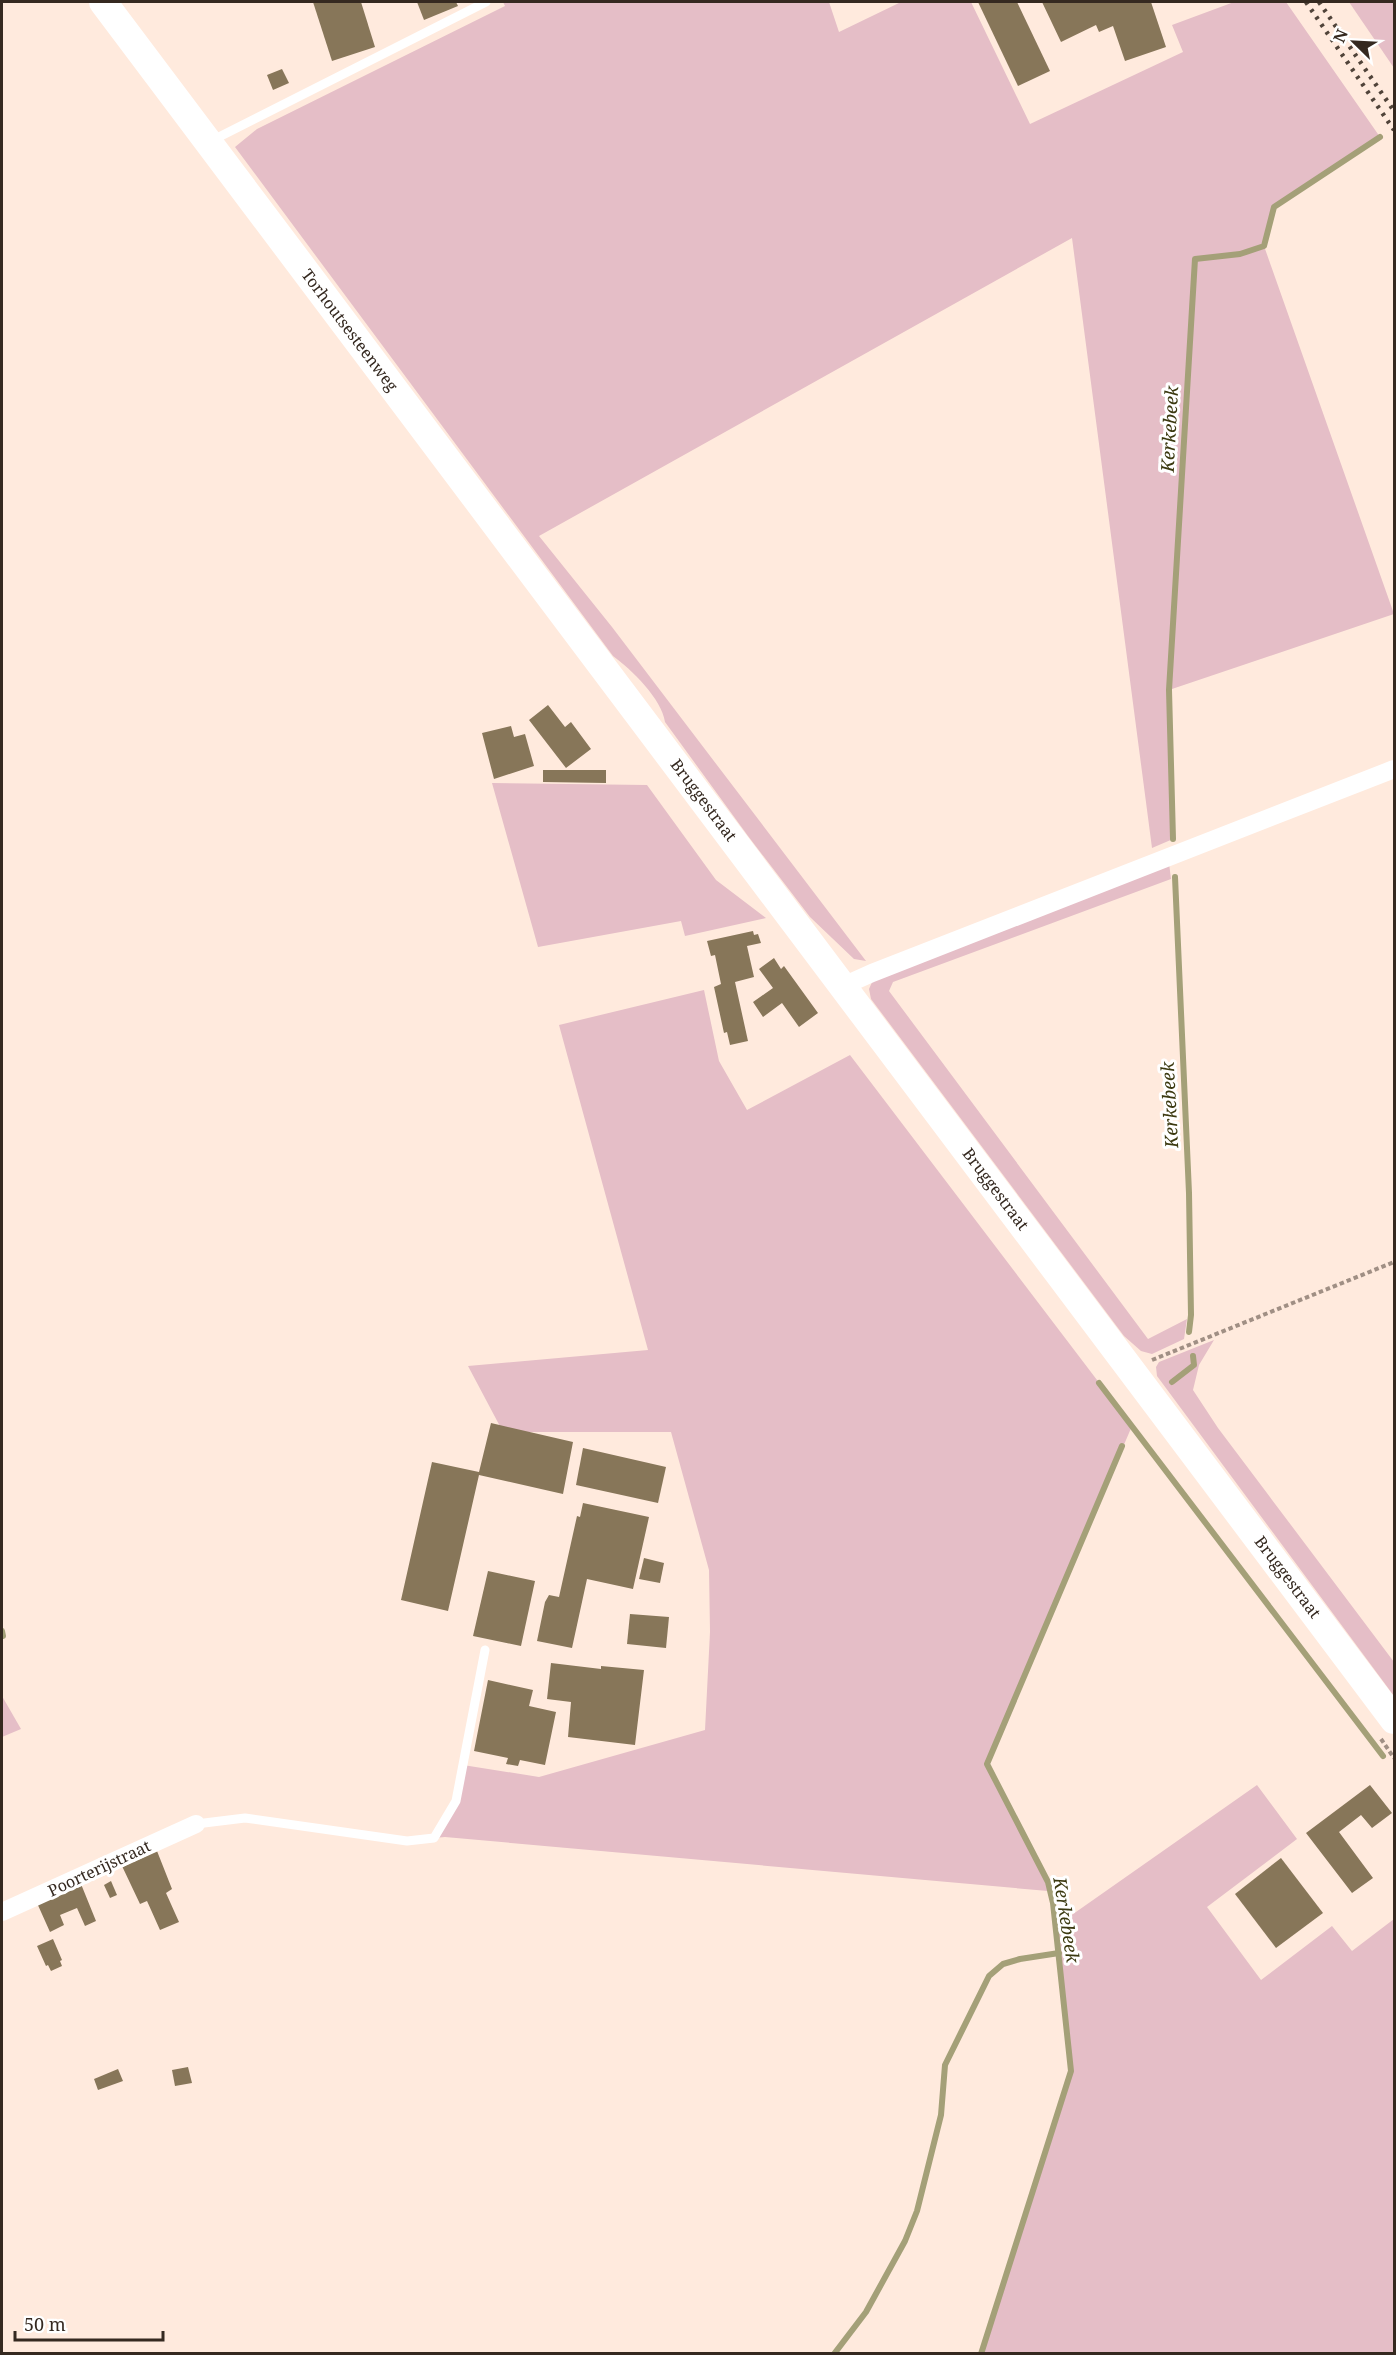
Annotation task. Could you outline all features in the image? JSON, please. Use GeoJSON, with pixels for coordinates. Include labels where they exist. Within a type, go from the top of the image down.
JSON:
{"type":"FeatureCollection","features":[{"type":"Feature","properties":{"kind":"main road","name":"Torhoutsesteenweg"},"geometry":{"type":"LineString","coordinates":[[103,2],[597,658]]}},
{"type":"Feature","properties":{"kind":"main road","name":"Bruggestraat"},"geometry":{"type":"LineString","coordinates":[[597,658],[1395,1720]]}},
{"type":"Feature","properties":{"kind":"street"},"geometry":{"type":"LineString","coordinates":[[843,986],[1395,768]]}},
{"type":"Feature","properties":{"kind":"street","name":"Poorterijstraat"},"geometry":{"type":"LineString","coordinates":[[2,1912],[196,1824]]}},
{"type":"Feature","properties":{"kind":"lane"},"geometry":{"type":"LineString","coordinates":[[209,142],[486,2]]}},
{"type":"Feature","properties":{"kind":"lane"},"geometry":{"type":"LineString","coordinates":[[196,1824],[245,1818],[407,1841],[435,1838],[456,1801],[485,1650]]}},
{"type":"Feature","properties":{"kind":"path"},"geometry":{"type":"LineString","coordinates":[[1157,1357],[1395,1262]]}},
{"type":"Feature","properties":{"kind":"shaded area"},"geometry":{"type":"Polygon","coordinates":[[[503,2],[829,2],[839,32],[901,2],[971,2],[1030,124],[1183,52],[1172,25],[1234,2],[1286,2],[1380,137],[1274,207],[1264,246],[1394,614],[1169,690],[1173,839],[1152,848],[1072,238],[539,536],[612,627],[866,961],[854,959],[810,917],[748,836],[665,722],[663,713],[652,694],[613,656],[235,147],[257,129],[505,6],[503,2]]]}},
{"type":"Feature","properties":{"kind":"shaded area"},"geometry":{"type":"Polygon","coordinates":[[[1349,2],[1394,2],[1394,68],[1349,2]]]}},
{"type":"Feature","properties":{"kind":"shaded area"},"geometry":{"type":"Polygon","coordinates":[[[492,783],[647,785],[716,880],[766,918],[685,936],[681,921],[538,947],[492,783]]]}},
{"type":"Feature","properties":{"kind":"shaded area"},"geometry":{"type":"Polygon","coordinates":[[[1169,863],[1171,879],[893,982],[889,991],[1148,1339],[1187,1319],[1184,1339],[1152,1354],[1141,1351],[1124,1336],[871,999],[869,989],[873,980],[1169,863]]]}},
{"type":"Feature","properties":{"kind":"shaded area"},"geometry":{"type":"Polygon","coordinates":[[[704,990],[719,1061],[747,1110],[850,1055],[1132,1426],[987,1764],[1048,1882],[1048,1891],[445,1837],[434,1838],[456,1801],[463,1765],[539,1777],[705,1730],[710,1632],[709,1570],[671,1432],[503,1432],[468,1366],[648,1350],[559,1025],[704,990]]]}},
{"type":"Feature","properties":{"kind":"shaded area"},"geometry":{"type":"Polygon","coordinates":[[[1214,1340],[1199,1365],[1193,1390],[1218,1428],[1394,1662],[1394,1696],[1157,1376],[1156,1367],[1159,1362],[1214,1340]]]}},
{"type":"Feature","properties":{"kind":"shaded area"},"geometry":{"type":"Polygon","coordinates":[[[2,1696],[21,1729],[2,1737],[2,1696]]]}},
{"type":"Feature","properties":{"kind":"shaded area"},"geometry":{"type":"Polygon","coordinates":[[[1257,1785],[1297,1839],[1207,1907],[1261,1980],[1332,1926],[1352,1951],[1394,1919],[1394,2353],[983,2353],[1071,2071],[1056,1926],[1257,1785]]]}},
{"type":"Feature","properties":{"kind":"building"},"geometry":{"type":"Polygon","coordinates":[[[313,2],[361,2],[375,47],[332,61],[313,2]]]}},
{"type":"Feature","properties":{"kind":"building"},"geometry":{"type":"Polygon","coordinates":[[[417,2],[456,2],[458,6],[424,20],[417,2]]]}},
{"type":"Feature","properties":{"kind":"building"},"geometry":{"type":"Polygon","coordinates":[[[978,2],[1017,2],[1050,71],[1018,86],[978,2]]]}},
{"type":"Feature","properties":{"kind":"building"},"geometry":{"type":"Polygon","coordinates":[[[1042,2],[1151,2],[1166,47],[1125,61],[1113,26],[1099,32],[1096,25],[1061,42],[1042,2]]]}},
{"type":"Feature","properties":{"kind":"building"},"geometry":{"type":"Polygon","coordinates":[[[282,69],[289,83],[273,90],[267,75],[282,69]]]}},
{"type":"Feature","properties":{"kind":"building"},"geometry":{"type":"Polygon","coordinates":[[[548,705],[565,727],[571,722],[591,749],[566,768],[529,720],[548,705]]]}},
{"type":"Feature","properties":{"kind":"building"},"geometry":{"type":"Polygon","coordinates":[[[511,726],[514,737],[525,734],[534,766],[494,779],[482,733],[511,726]]]}},
{"type":"Feature","properties":{"kind":"building"},"geometry":{"type":"Polygon","coordinates":[[[543,770],[606,770],[606,783],[543,782],[543,770]]]}},
{"type":"Feature","properties":{"kind":"building"},"geometry":{"type":"Polygon","coordinates":[[[753,931],[754,935],[758,934],[761,943],[747,946],[754,977],[735,982],[748,1041],[730,1045],[727,1032],[724,1033],[714,987],[721,984],[715,955],[711,956],[707,941],[753,931]]]}},
{"type":"Feature","properties":{"kind":"building"},"geometry":{"type":"Polygon","coordinates":[[[774,958],[781,969],[784,966],[818,1013],[799,1027],[782,1003],[763,1017],[753,1002],[773,988],[759,969],[774,958]]]}},
{"type":"Feature","properties":{"kind":"building"},"geometry":{"type":"Polygon","coordinates":[[[491,1423],[573,1442],[563,1494],[479,1475],[448,1611],[401,1600],[432,1462],[479,1472],[491,1423]]]}},
{"type":"Feature","properties":{"kind":"building"},"geometry":{"type":"Polygon","coordinates":[[[583,1448],[666,1467],[658,1503],[576,1485],[583,1448]]]}},
{"type":"Feature","properties":{"kind":"building"},"geometry":{"type":"Polygon","coordinates":[[[583,1503],[649,1517],[633,1589],[587,1579],[572,1648],[537,1641],[545,1602],[549,1595],[559,1597],[577,1516],[580,1517],[583,1503]]]}},
{"type":"Feature","properties":{"kind":"building"},"geometry":{"type":"Polygon","coordinates":[[[644,1558],[664,1563],[660,1583],[639,1579],[644,1558]]]}},
{"type":"Feature","properties":{"kind":"building"},"geometry":{"type":"Polygon","coordinates":[[[488,1571],[535,1581],[521,1646],[473,1636],[488,1571]]]}},
{"type":"Feature","properties":{"kind":"building"},"geometry":{"type":"Polygon","coordinates":[[[630,1614],[669,1617],[666,1648],[627,1644],[630,1614]]]}},
{"type":"Feature","properties":{"kind":"building"},"geometry":{"type":"Polygon","coordinates":[[[551,1663],[601,1669],[601,1666],[644,1670],[635,1745],[568,1737],[571,1702],[547,1699],[551,1663]]]}},
{"type":"Feature","properties":{"kind":"building"},"geometry":{"type":"Polygon","coordinates":[[[488,1680],[533,1690],[529,1706],[556,1712],[545,1765],[520,1760],[518,1766],[506,1764],[508,1758],[474,1751],[488,1680]]]}},
{"type":"Feature","properties":{"kind":"building"},"geometry":{"type":"Polygon","coordinates":[[[1370,1785],[1392,1813],[1372,1828],[1361,1815],[1339,1832],[1373,1878],[1352,1893],[1306,1833],[1370,1785]]]}},
{"type":"Feature","properties":{"kind":"building"},"geometry":{"type":"Polygon","coordinates":[[[157,1851],[172,1889],[166,1893],[179,1922],[160,1930],[147,1901],[140,1904],[122,1866],[157,1851]]]}},
{"type":"Feature","properties":{"kind":"building"},"geometry":{"type":"Polygon","coordinates":[[[1281,1858],[1323,1913],[1276,1948],[1235,1894],[1281,1858]]]}},
{"type":"Feature","properties":{"kind":"building"},"geometry":{"type":"Polygon","coordinates":[[[111,1881],[117,1895],[110,1898],[104,1885],[111,1881]]]}},
{"type":"Feature","properties":{"kind":"building"},"geometry":{"type":"Polygon","coordinates":[[[81,1884],[96,1921],[85,1926],[77,1908],[60,1915],[64,1925],[50,1932],[37,1903],[81,1884]]]}},
{"type":"Feature","properties":{"kind":"building"},"geometry":{"type":"Polygon","coordinates":[[[53,1939],[62,1960],[60,1961],[62,1966],[51,1971],[48,1965],[46,1966],[37,1946],[53,1939]]]}},
{"type":"Feature","properties":{"kind":"building"},"geometry":{"type":"Polygon","coordinates":[[[188,2067],[192,2083],[175,2086],[172,2070],[188,2067]]]}},
{"type":"Feature","properties":{"kind":"building"},"geometry":{"type":"Polygon","coordinates":[[[118,2069],[123,2081],[98,2090],[94,2079],[118,2069]]]}},
{"type":"Feature","properties":{"kind":"waterway","name":"Kerkebeek"},"geometry":{"type":"LineString","coordinates":[[1173,839],[1169,690],[1195,259],[1240,254],[1264,246],[1274,207],[1380,137]]}},
{"type":"Feature","properties":{"kind":"waterway","name":"Kerkebeek"},"geometry":{"type":"LineString","coordinates":[[1175,877],[1189,1193],[1191,1315],[1189,1332]]}},
{"type":"Feature","properties":{"kind":"waterway","name":"Kerkebeek"},"geometry":{"type":"LineString","coordinates":[[1172,1382],[1194,1365],[1193,1356]]}},
{"type":"Feature","properties":{"kind":"waterway"},"geometry":{"type":"LineString","coordinates":[[1099,1383],[1383,1756]]}},
{"type":"Feature","properties":{"kind":"waterway","name":"Kerkebeek"},"geometry":{"type":"LineString","coordinates":[[981,2354],[1071,2071],[1053,1903],[1048,1882],[987,1764],[1122,1446]]}},
{"type":"Feature","properties":{"kind":"waterway"},"geometry":{"type":"LineString","coordinates":[[2,1631],[3,1636]]}},
{"type":"Feature","properties":{"kind":"waterway"},"geometry":{"type":"LineString","coordinates":[[834,2354],[866,2312],[905,2241],[917,2211],[941,2115],[945,2065],[989,1976],[1003,1964],[1059,1953]]}},
{"type":"Feature","properties":{"kind":"railway"},"geometry":{"type":"LineString","coordinates":[[1306,2],[1394,130]]}},
{"type":"Feature","properties":{"kind":"railway"},"geometry":{"type":"LineString","coordinates":[[1319,2],[1394,111]]}}]}
